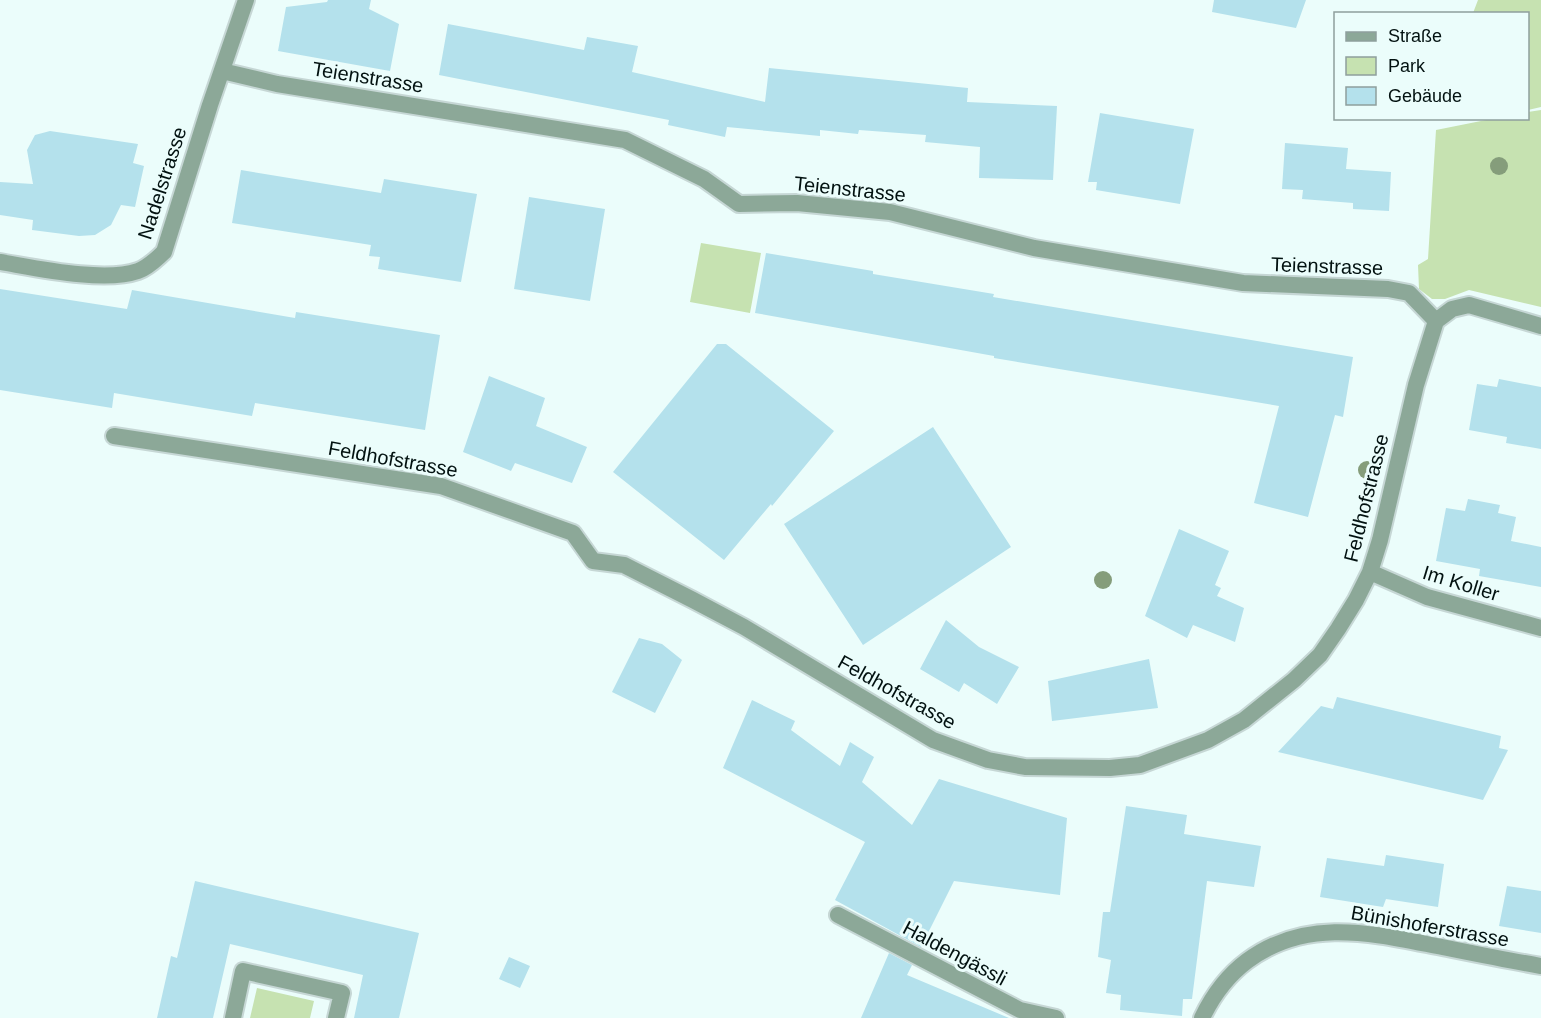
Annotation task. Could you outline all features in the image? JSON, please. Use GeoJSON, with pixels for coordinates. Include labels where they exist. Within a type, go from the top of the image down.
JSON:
{"type":"FeatureCollection","features":[{"type":"Feature","properties":{"kind":"street","name":"Nadelstrasse"},"geometry":{"type":"LineString","coordinates":[[0,262],[102,275],[138,271],[152,263],[164,252],[246,0]]}},
{"type":"Feature","properties":{"kind":"street","name":"Teienstrasse"},"geometry":{"type":"LineString","coordinates":[[222,71],[277,84],[625,140],[704,179],[739,204],[797,203],[890,212],[1034,248],[1243,284],[1388,289],[1409,293],[1437,321]]}},
{"type":"Feature","properties":{"kind":"street"},"geometry":{"type":"LineString","coordinates":[[1437,321],[1452,309],[1469,305],[1541,326]]}},
{"type":"Feature","properties":{"kind":"street","name":"Feldhofstrasse"},"geometry":{"type":"LineString","coordinates":[[114,436],[441,486],[573,533],[593,561],[624,565],[693,600],[744,627],[933,740],[988,760],[1025,767],[1110,768],[1140,765],[1208,740],[1244,720],[1294,680],[1320,655],[1356,600],[1370,572],[1380,540],[1416,385],[1437,321]]}},
{"type":"Feature","properties":{"kind":"street","name":"Im Koller"},"geometry":{"type":"LineString","coordinates":[[1370,572],[1427,597],[1541,628]]}},
{"type":"Feature","properties":{"kind":"street","name":"Haldengässli"},"geometry":{"type":"LineString","coordinates":[[838,915],[1020,1010],[1056,1018]]}},
{"type":"Feature","properties":{"kind":"street","name":"Bünishoferstrasse"},"geometry":{"type":"LineString","coordinates":[[1202,1018],[1217,990],[1239,966],[1274,944],[1311,933],[1338,931],[1388,936],[1541,966]]}},
{"type":"Feature","properties":{"kind":"street"},"geometry":{"type":"LineString","coordinates":[[233,1018],[243,971],[342,993],[336,1018]]}},
{"type":"Feature","properties":{"kind":"green space"},"geometry":{"type":"Polygon","coordinates":[[[1478,0],[1541,0],[1541,107],[1529,110],[1529,12],[1473,12],[1478,0]]]}},
{"type":"Feature","properties":{"kind":"green space"},"geometry":{"type":"Polygon","coordinates":[[[1541,110],[1541,307],[1469,290],[1445,299],[1432,299],[1419,289],[1418,265],[1428,259],[1436,130],[1486,120],[1529,120],[1529,112],[1541,110]]]}},
{"type":"Feature","properties":{"kind":"green space"},"geometry":{"type":"Polygon","coordinates":[[[701,243],[761,253],[750,313],[690,302],[701,243]]]}},
{"type":"Feature","properties":{"kind":"green space"},"geometry":{"type":"Polygon","coordinates":[[[257,988],[314,1001],[310,1018],[250,1018],[257,988]]]}},
{"type":"Feature","properties":{"kind":"building"},"geometry":{"type":"Polygon","coordinates":[[[328,0],[371,0],[369,9],[399,24],[390,71],[278,51],[286,7],[327,2],[328,0]]]}},
{"type":"Feature","properties":{"kind":"building"},"geometry":{"type":"Polygon","coordinates":[[[1214,0],[1306,0],[1296,28],[1212,12],[1214,0]]]}},
{"type":"Feature","properties":{"kind":"building"},"geometry":{"type":"Polygon","coordinates":[[[448,24],[584,50],[587,37],[638,46],[632,72],[765,102],[769,68],[968,88],[967,102],[1057,106],[1053,180],[979,178],[980,147],[925,142],[926,135],[859,130],[858,134],[820,130],[820,136],[727,127],[725,137],[668,125],[669,120],[439,75],[448,24]]]}},
{"type":"Feature","properties":{"kind":"building"},"geometry":{"type":"Polygon","coordinates":[[[1100,113],[1194,129],[1180,204],[1096,190],[1097,182],[1088,182],[1100,113]]]}},
{"type":"Feature","properties":{"kind":"building"},"geometry":{"type":"Polygon","coordinates":[[[50,131],[138,144],[133,163],[144,166],[135,207],[121,205],[111,225],[95,235],[79,236],[32,230],[33,220],[0,215],[0,182],[33,184],[27,150],[35,135],[50,131]]]}},
{"type":"Feature","properties":{"kind":"building"},"geometry":{"type":"Polygon","coordinates":[[[1285,143],[1348,148],[1346,169],[1391,172],[1389,211],[1353,209],[1353,203],[1302,199],[1303,190],[1282,189],[1285,143]]]}},
{"type":"Feature","properties":{"kind":"building"},"geometry":{"type":"Polygon","coordinates":[[[241,170],[381,193],[384,179],[477,194],[461,282],[378,269],[380,257],[369,256],[371,245],[232,223],[241,170]]]}},
{"type":"Feature","properties":{"kind":"building"},"geometry":{"type":"Polygon","coordinates":[[[529,197],[605,209],[590,301],[514,289],[529,197]]]}},
{"type":"Feature","properties":{"kind":"building"},"geometry":{"type":"Polygon","coordinates":[[[766,253],[994,294],[993,297],[1353,357],[1343,417],[1335,415],[1308,517],[1254,503],[1279,406],[994,358],[994,356],[755,313],[766,253]]]}},
{"type":"Feature","properties":{"kind":"building"},"geometry":{"type":"Polygon","coordinates":[[[0,289],[127,309],[132,290],[295,318],[296,312],[440,335],[425,430],[255,403],[252,416],[114,393],[112,408],[0,390],[0,289]]]}},
{"type":"Feature","properties":{"kind":"building"},"geometry":{"type":"Polygon","coordinates":[[[717,344],[726,344],[834,431],[724,560],[613,472],[717,344]]]}},
{"type":"Feature","properties":{"kind":"building"},"geometry":{"type":"Polygon","coordinates":[[[489,376],[545,398],[536,426],[587,447],[572,483],[515,463],[511,471],[463,452],[489,376]]]}},
{"type":"Feature","properties":{"kind":"building"},"geometry":{"type":"Polygon","coordinates":[[[1499,379],[1541,387],[1541,449],[1506,443],[1507,437],[1469,430],[1477,384],[1497,387],[1499,379]]]}},
{"type":"Feature","properties":{"kind":"building"},"geometry":{"type":"Polygon","coordinates":[[[933,427],[1011,547],[863,645],[784,524],[933,427]]]}},
{"type":"Feature","properties":{"kind":"building"},"geometry":{"type":"Polygon","coordinates":[[[1468,499],[1500,505],[1498,513],[1516,517],[1511,541],[1541,547],[1541,587],[1479,576],[1480,569],[1436,561],[1446,508],[1465,511],[1468,499]]]}},
{"type":"Feature","properties":{"kind":"building"},"geometry":{"type":"Polygon","coordinates":[[[1179,529],[1229,551],[1215,585],[1221,588],[1217,596],[1244,608],[1235,642],[1193,625],[1187,638],[1145,616],[1179,529]]]}},
{"type":"Feature","properties":{"kind":"building"},"geometry":{"type":"Polygon","coordinates":[[[946,620],[979,647],[1019,667],[997,704],[964,683],[959,692],[920,669],[946,620]]]}},
{"type":"Feature","properties":{"kind":"building"},"geometry":{"type":"Polygon","coordinates":[[[639,638],[662,644],[682,660],[655,713],[612,692],[639,638]]]}},
{"type":"Feature","properties":{"kind":"building"},"geometry":{"type":"Polygon","coordinates":[[[1149,659],[1158,708],[1052,721],[1048,681],[1149,659]]]}},
{"type":"Feature","properties":{"kind":"building"},"geometry":{"type":"Polygon","coordinates":[[[1337,697],[1501,736],[1499,748],[1508,750],[1483,800],[1278,752],[1321,706],[1333,709],[1337,697]]]}},
{"type":"Feature","properties":{"kind":"building"},"geometry":{"type":"Polygon","coordinates":[[[752,700],[795,721],[791,730],[840,766],[850,742],[874,757],[862,782],[912,825],[939,779],[1067,818],[1060,895],[954,881],[921,947],[835,900],[865,842],[723,768],[752,700]]]}},
{"type":"Feature","properties":{"kind":"building"},"geometry":{"type":"Polygon","coordinates":[[[1126,806],[1187,815],[1184,834],[1261,846],[1254,887],[1207,881],[1192,999],[1183,999],[1182,1016],[1120,1010],[1121,995],[1106,993],[1111,960],[1098,957],[1103,912],[1110,912],[1126,806]]]}},
{"type":"Feature","properties":{"kind":"building"},"geometry":{"type":"Polygon","coordinates":[[[1386,855],[1444,864],[1438,907],[1386,899],[1383,907],[1320,897],[1327,858],[1384,866],[1386,855]]]}},
{"type":"Feature","properties":{"kind":"building"},"geometry":{"type":"Polygon","coordinates":[[[195,881],[419,933],[399,1018],[354,1018],[363,975],[230,944],[213,1018],[157,1018],[171,956],[177,958],[195,881]]]}},
{"type":"Feature","properties":{"kind":"building"},"geometry":{"type":"Polygon","coordinates":[[[1507,886],[1541,891],[1541,933],[1499,926],[1507,886]]]}},
{"type":"Feature","properties":{"kind":"building"},"geometry":{"type":"Polygon","coordinates":[[[889,953],[912,965],[907,975],[1009,1018],[861,1018],[889,953]]]}},
{"type":"Feature","properties":{"kind":"building"},"geometry":{"type":"Polygon","coordinates":[[[509,957],[530,966],[520,988],[499,979],[509,957]]]}}]}
